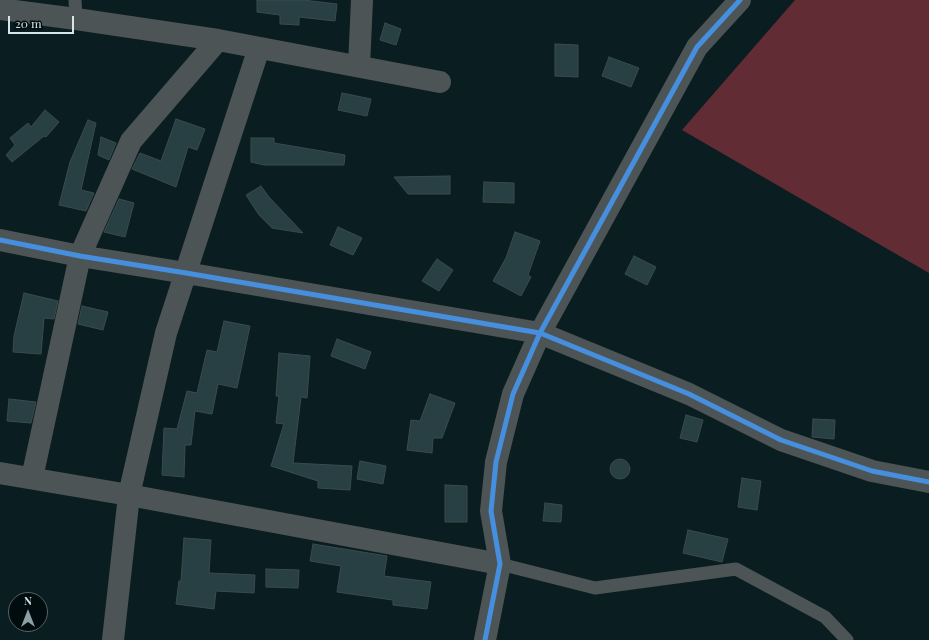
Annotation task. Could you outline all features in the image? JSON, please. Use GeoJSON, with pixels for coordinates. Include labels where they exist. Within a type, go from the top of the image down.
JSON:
{"type":"FeatureCollection","features":[{"type":"Feature","properties":{"kind":"street"},"geometry":{"type":"LineString","coordinates":[[359,66],[362,0]]}},
{"type":"Feature","properties":{"kind":"street"},"geometry":{"type":"LineString","coordinates":[[485,640],[500,564],[491,511],[496,462],[512,394],[540,333],[698,47],[740,0]]}},
{"type":"Feature","properties":{"kind":"street"},"geometry":{"type":"LineString","coordinates":[[0,9],[76,9],[218,40],[440,82]]}},
{"type":"Feature","properties":{"kind":"street"},"geometry":{"type":"LineString","coordinates":[[32,478],[80,256],[131,142],[218,40]]}},
{"type":"Feature","properties":{"kind":"street"},"geometry":{"type":"LineString","coordinates":[[113,640],[129,495],[166,333],[259,48]]}},
{"type":"Feature","properties":{"kind":"street"},"geometry":{"type":"LineString","coordinates":[[0,240],[80,256],[540,333],[689,394],[781,440],[872,471],[929,482]]}},
{"type":"Feature","properties":{"kind":"street"},"geometry":{"type":"LineString","coordinates":[[0,473],[129,495],[500,564]]}},
{"type":"Feature","properties":{"kind":"lane"},"geometry":{"type":"LineString","coordinates":[[500,564],[595,588],[736,569],[825,616],[847,640]]}},
{"type":"Feature","properties":{"kind":"shaded area"},"geometry":{"type":"Polygon","coordinates":[[[795,0],[929,0],[929,273],[682,130],[795,0]]]}},
{"type":"Feature","properties":{"kind":"building"},"geometry":{"type":"Polygon","coordinates":[[[257,0],[303,0],[337,4],[335,21],[299,17],[299,25],[280,24],[280,15],[257,12],[257,0]]]}},
{"type":"Feature","properties":{"kind":"building"},"geometry":{"type":"Polygon","coordinates":[[[385,23],[401,29],[396,45],[380,40],[385,23]]]}},
{"type":"Feature","properties":{"kind":"building"},"geometry":{"type":"Polygon","coordinates":[[[555,44],[578,45],[578,77],[555,76],[555,44]]]}},
{"type":"Feature","properties":{"kind":"building"},"geometry":{"type":"Polygon","coordinates":[[[609,57],[639,68],[631,87],[602,76],[609,57]]]}},
{"type":"Feature","properties":{"kind":"building"},"geometry":{"type":"Polygon","coordinates":[[[342,93],[371,99],[367,116],[338,110],[342,93]]]}},
{"type":"Feature","properties":{"kind":"building"},"geometry":{"type":"Polygon","coordinates":[[[45,110],[59,122],[46,137],[44,136],[12,162],[6,155],[15,145],[10,138],[28,123],[31,127],[45,110]]]}},
{"type":"Feature","properties":{"kind":"building"},"geometry":{"type":"Polygon","coordinates":[[[176,119],[205,129],[197,150],[188,147],[176,187],[132,169],[140,153],[161,161],[176,119]]]}},
{"type":"Feature","properties":{"kind":"building"},"geometry":{"type":"Polygon","coordinates":[[[88,120],[96,123],[81,190],[94,193],[86,211],[59,205],[70,162],[88,120]]]}},
{"type":"Feature","properties":{"kind":"building"},"geometry":{"type":"Polygon","coordinates":[[[101,137],[116,143],[109,160],[98,155],[101,137]]]}},
{"type":"Feature","properties":{"kind":"building"},"geometry":{"type":"Polygon","coordinates":[[[251,138],[274,138],[274,143],[345,155],[344,165],[264,165],[251,162],[251,138]]]}},
{"type":"Feature","properties":{"kind":"building"},"geometry":{"type":"Polygon","coordinates":[[[450,176],[450,194],[408,194],[394,177],[450,176]]]}},
{"type":"Feature","properties":{"kind":"building"},"geometry":{"type":"Polygon","coordinates":[[[484,182],[514,183],[514,203],[483,202],[484,182]]]}},
{"type":"Feature","properties":{"kind":"building"},"geometry":{"type":"Polygon","coordinates":[[[261,186],[269,197],[303,233],[272,228],[259,215],[246,195],[261,186]]]}},
{"type":"Feature","properties":{"kind":"building"},"geometry":{"type":"Polygon","coordinates":[[[119,199],[134,203],[125,237],[104,232],[119,199]]]}},
{"type":"Feature","properties":{"kind":"building"},"geometry":{"type":"Polygon","coordinates":[[[338,227],[362,238],[353,255],[330,245],[338,227]]]}},
{"type":"Feature","properties":{"kind":"building"},"geometry":{"type":"Polygon","coordinates":[[[515,232],[540,241],[528,275],[531,277],[521,296],[493,281],[506,258],[515,232]]]}},
{"type":"Feature","properties":{"kind":"building"},"geometry":{"type":"Polygon","coordinates":[[[634,256],[656,267],[647,285],[625,274],[634,256]]]}},
{"type":"Feature","properties":{"kind":"building"},"geometry":{"type":"Polygon","coordinates":[[[437,259],[453,270],[439,291],[422,281],[437,259]]]}},
{"type":"Feature","properties":{"kind":"building"},"geometry":{"type":"Polygon","coordinates":[[[24,293],[58,301],[54,319],[44,318],[41,354],[13,352],[14,336],[24,293]]]}},
{"type":"Feature","properties":{"kind":"building"},"geometry":{"type":"Polygon","coordinates":[[[82,306],[108,312],[103,330],[78,324],[82,306]]]}},
{"type":"Feature","properties":{"kind":"building"},"geometry":{"type":"Polygon","coordinates":[[[224,321],[250,326],[237,388],[218,384],[212,414],[195,411],[191,445],[185,445],[184,477],[162,475],[164,428],[177,429],[187,391],[197,393],[207,350],[217,352],[224,321]]]}},
{"type":"Feature","properties":{"kind":"building"},"geometry":{"type":"Polygon","coordinates":[[[337,339],[371,352],[365,369],[331,356],[337,339]]]}},
{"type":"Feature","properties":{"kind":"building"},"geometry":{"type":"Polygon","coordinates":[[[279,353],[310,356],[307,398],[301,397],[293,463],[352,466],[350,490],[318,488],[318,481],[271,466],[284,424],[276,423],[279,396],[276,396],[279,353]]]}},
{"type":"Feature","properties":{"kind":"building"},"geometry":{"type":"Polygon","coordinates":[[[430,394],[455,403],[442,438],[433,438],[432,453],[407,450],[411,420],[420,421],[430,394]]]}},
{"type":"Feature","properties":{"kind":"building"},"geometry":{"type":"Polygon","coordinates":[[[9,399],[36,402],[31,423],[7,421],[9,399]]]}},
{"type":"Feature","properties":{"kind":"building"},"geometry":{"type":"Polygon","coordinates":[[[686,415],[703,420],[697,442],[680,438],[686,415]]]}},
{"type":"Feature","properties":{"kind":"building"},"geometry":{"type":"Polygon","coordinates":[[[813,419],[835,420],[834,439],[812,437],[813,419]]]}},
{"type":"Feature","properties":{"kind":"building"},"geometry":{"type":"Polygon","coordinates":[[[616,459],[624,459],[630,465],[630,473],[624,479],[616,479],[610,473],[610,465],[616,459]]]}},
{"type":"Feature","properties":{"kind":"building"},"geometry":{"type":"Polygon","coordinates":[[[360,461],[386,466],[383,484],[357,479],[360,461]]]}},
{"type":"Feature","properties":{"kind":"building"},"geometry":{"type":"Polygon","coordinates":[[[742,478],[761,481],[757,510],[738,507],[742,478]]]}},
{"type":"Feature","properties":{"kind":"building"},"geometry":{"type":"Polygon","coordinates":[[[445,485],[467,486],[467,522],[445,522],[445,485]]]}},
{"type":"Feature","properties":{"kind":"building"},"geometry":{"type":"Polygon","coordinates":[[[545,503],[562,505],[561,522],[543,521],[545,503]]]}},
{"type":"Feature","properties":{"kind":"building"},"geometry":{"type":"Polygon","coordinates":[[[688,530],[728,539],[722,562],[683,553],[688,530]]]}},
{"type":"Feature","properties":{"kind":"building"},"geometry":{"type":"Polygon","coordinates":[[[184,538],[211,540],[209,573],[255,575],[254,593],[216,591],[214,609],[176,604],[179,581],[181,581],[184,538]]]}},
{"type":"Feature","properties":{"kind":"building"},"geometry":{"type":"Polygon","coordinates":[[[313,544],[387,556],[384,576],[431,582],[427,609],[393,605],[393,600],[337,592],[341,566],[310,561],[313,544]]]}},
{"type":"Feature","properties":{"kind":"building"},"geometry":{"type":"Polygon","coordinates":[[[266,569],[299,570],[298,588],[266,587],[266,569]]]}},
{"type":"Feature","properties":{"kind":"cycle path"},"geometry":{"type":"LineString","coordinates":[[485,640],[500,564],[491,511],[496,462],[513,394],[540,333],[697,47],[740,0]]}},
{"type":"Feature","properties":{"kind":"cycle path"},"geometry":{"type":"LineString","coordinates":[[0,240],[80,256],[540,333],[689,394],[781,440],[872,471],[929,482]]}}]}
